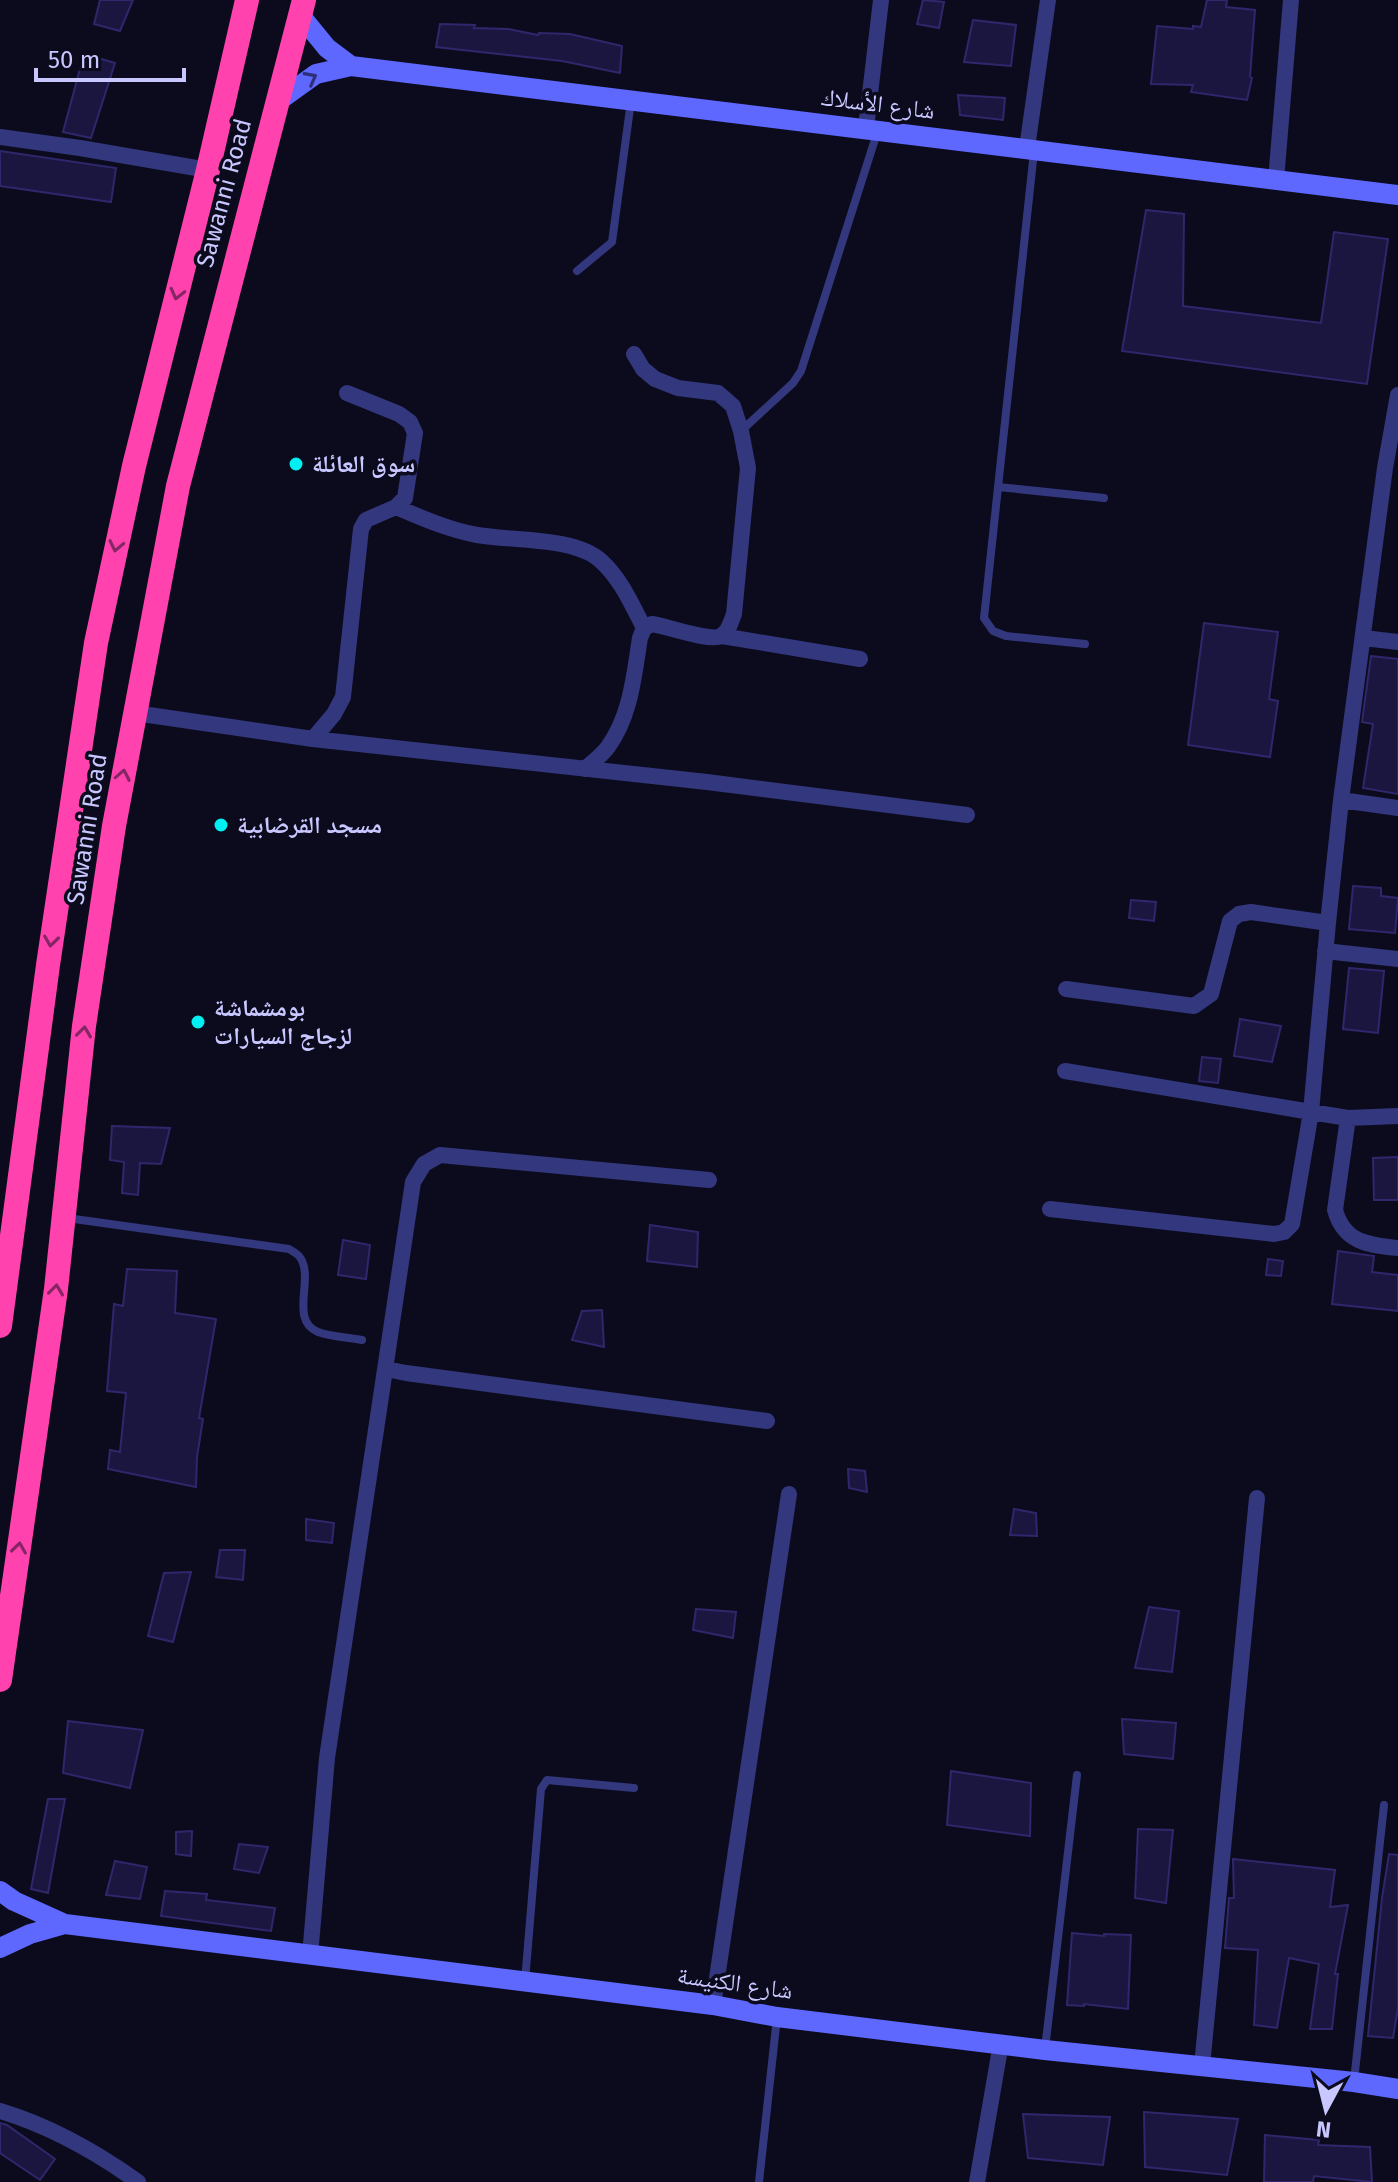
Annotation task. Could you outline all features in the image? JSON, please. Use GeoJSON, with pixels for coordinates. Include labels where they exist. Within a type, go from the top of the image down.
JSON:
{"type":"FeatureCollection","features":[{"type":"Feature","properties":{"kind":"highway","name":"Sawanni Road"},"geometry":{"type":"LineString","coordinates":[[0,1326],[7,1218],[96,643],[134,466],[247,0]]}},
{"type":"Feature","properties":{"kind":"highway","name":"Sawanni Road"},"geometry":{"type":"LineString","coordinates":[[0,1680],[56,1289],[84,1026],[114,826],[178,486],[302,8]]}},
{"type":"Feature","properties":{"kind":"main road"},"geometry":{"type":"LineString","coordinates":[[302,8],[327,48],[351,66]]}},
{"type":"Feature","properties":{"kind":"main road","name":"شارع الأسلاك"},"geometry":{"type":"LineString","coordinates":[[277,102],[316,74],[351,66],[1398,195]]}},
{"type":"Feature","properties":{"kind":"main road","name":"شارع الكنيسة"},"geometry":{"type":"LineString","coordinates":[[0,1891],[14,1901],[65,1924],[713,2005],[777,2017],[1398,2089]]}},
{"type":"Feature","properties":{"kind":"main road","name":"شارع الكنيسة"},"geometry":{"type":"LineString","coordinates":[[0,1948],[30,1934],[65,1924]]}},
{"type":"Feature","properties":{"kind":"street"},"geometry":{"type":"LineString","coordinates":[[872,129],[881,0]]}},
{"type":"Feature","properties":{"kind":"street"},"geometry":{"type":"LineString","coordinates":[[1030,148],[1048,0]]}},
{"type":"Feature","properties":{"kind":"street"},"geometry":{"type":"LineString","coordinates":[[1276,180],[1291,0]]}},
{"type":"Feature","properties":{"kind":"street"},"geometry":{"type":"LineString","coordinates":[[0,137],[208,170]]}},
{"type":"Feature","properties":{"kind":"street"},"geometry":{"type":"LineString","coordinates":[[634,354],[643,369],[655,379],[678,388],[718,393],[733,406],[741,431],[748,468],[734,614],[722,636]]}},
{"type":"Feature","properties":{"kind":"street"},"geometry":{"type":"LineString","coordinates":[[313,739],[334,714],[343,697],[361,529],[370,517],[396,507],[405,498],[415,433],[410,422],[399,414],[347,393]]}},
{"type":"Feature","properties":{"kind":"street"},"geometry":{"type":"LineString","coordinates":[[1050,1209],[1274,1234],[1284,1232],[1292,1224],[1311,1112],[1341,800],[1392,469],[1398,395]]}},
{"type":"Feature","properties":{"kind":"street"},"geometry":{"type":"LineString","coordinates":[[396,507],[475,535],[569,545],[586,551],[601,560],[619,581],[644,628]]}},
{"type":"Feature","properties":{"kind":"street"},"geometry":{"type":"LineString","coordinates":[[585,769],[608,748],[622,722],[629,704],[640,638],[644,628],[652,624],[712,638],[722,636],[860,659]]}},
{"type":"Feature","properties":{"kind":"street"},"geometry":{"type":"LineString","coordinates":[[1364,638],[1398,642]]}},
{"type":"Feature","properties":{"kind":"street"},"geometry":{"type":"LineString","coordinates":[[135,713],[313,739],[707,782],[967,815]]}},
{"type":"Feature","properties":{"kind":"street"},"geometry":{"type":"LineString","coordinates":[[1341,800],[1398,808]]}},
{"type":"Feature","properties":{"kind":"street"},"geometry":{"type":"LineString","coordinates":[[1066,989],[1194,1006],[1211,994],[1230,921],[1239,914],[1251,912],[1328,923]]}},
{"type":"Feature","properties":{"kind":"street"},"geometry":{"type":"LineString","coordinates":[[1325,951],[1398,959]]}},
{"type":"Feature","properties":{"kind":"street"},"geometry":{"type":"LineString","coordinates":[[1065,1071],[1348,1118],[1398,1116]]}},
{"type":"Feature","properties":{"kind":"street"},"geometry":{"type":"LineString","coordinates":[[1348,1118],[1335,1210],[1338,1222],[1344,1232],[1356,1239],[1376,1246],[1398,1248]]}},
{"type":"Feature","properties":{"kind":"street"},"geometry":{"type":"LineString","coordinates":[[310,1956],[327,1758],[413,1182],[424,1164],[440,1155],[709,1180]]}},
{"type":"Feature","properties":{"kind":"street"},"geometry":{"type":"LineString","coordinates":[[386,1369],[767,1421]]}},
{"type":"Feature","properties":{"kind":"street"},"geometry":{"type":"LineString","coordinates":[[713,2005],[789,1494]]}},
{"type":"Feature","properties":{"kind":"street"},"geometry":{"type":"LineString","coordinates":[[1202,2066],[1257,1498]]}},
{"type":"Feature","properties":{"kind":"street"},"geometry":{"type":"LineString","coordinates":[[977,2182],[1001,2043]]}},
{"type":"Feature","properties":{"kind":"street"},"geometry":{"type":"LineString","coordinates":[[0,2111],[24,2118],[77,2142],[138,2182]]}},
{"type":"Feature","properties":{"kind":"lane"},"geometry":{"type":"LineString","coordinates":[[577,271],[612,242],[631,100]]}},
{"type":"Feature","properties":{"kind":"lane"},"geometry":{"type":"LineString","coordinates":[[741,431],[785,392],[801,371],[872,129]]}},
{"type":"Feature","properties":{"kind":"lane"},"geometry":{"type":"LineString","coordinates":[[1030,148],[984,618],[993,631],[1006,636],[1085,644]]}},
{"type":"Feature","properties":{"kind":"lane"},"geometry":{"type":"LineString","coordinates":[[998,487],[1104,498]]}},
{"type":"Feature","properties":{"kind":"lane"},"geometry":{"type":"LineString","coordinates":[[64,1218],[289,1249],[299,1256],[304,1266],[304,1316],[309,1326],[318,1332],[362,1340]]}},
{"type":"Feature","properties":{"kind":"lane"},"geometry":{"type":"LineString","coordinates":[[1045,2050],[1077,1775]]}},
{"type":"Feature","properties":{"kind":"lane"},"geometry":{"type":"LineString","coordinates":[[525,1982],[541,1789],[547,1780],[634,1788]]}},
{"type":"Feature","properties":{"kind":"lane"},"geometry":{"type":"LineString","coordinates":[[1354,2082],[1384,1805]]}},
{"type":"Feature","properties":{"kind":"lane"},"geometry":{"type":"LineString","coordinates":[[759,2182],[777,2017]]}},
{"type":"Feature","properties":{"kind":"building"},"geometry":{"type":"Polygon","coordinates":[[[100,0],[133,0],[120,31],[94,24],[100,0]]]}},
{"type":"Feature","properties":{"kind":"building"},"geometry":{"type":"Polygon","coordinates":[[[923,0],[944,2],[939,28],[917,24],[923,0]]]}},
{"type":"Feature","properties":{"kind":"building"},"geometry":{"type":"Polygon","coordinates":[[[1207,0],[1227,0],[1226,7],[1255,10],[1252,78],[1247,100],[1191,92],[1193,85],[1151,84],[1157,26],[1201,27],[1207,0]]]}},
{"type":"Feature","properties":{"kind":"building"},"geometry":{"type":"Polygon","coordinates":[[[973,20],[1016,25],[1011,66],[964,62],[973,20]]]}},
{"type":"Feature","properties":{"kind":"building"},"geometry":{"type":"Polygon","coordinates":[[[440,24],[475,25],[474,28],[508,29],[538,35],[570,34],[622,46],[620,73],[562,61],[436,47],[440,24]]]}},
{"type":"Feature","properties":{"kind":"building"},"geometry":{"type":"Polygon","coordinates":[[[84,54],[115,63],[91,138],[63,132],[84,54]]]}},
{"type":"Feature","properties":{"kind":"building"},"geometry":{"type":"Polygon","coordinates":[[[958,95],[1005,98],[1003,120],[960,115],[958,95]]]}},
{"type":"Feature","properties":{"kind":"building"},"geometry":{"type":"Polygon","coordinates":[[[0,151],[116,168],[111,202],[0,186],[0,151]]]}},
{"type":"Feature","properties":{"kind":"building"},"geometry":{"type":"Polygon","coordinates":[[[1146,210],[1184,214],[1183,306],[1321,323],[1334,232],[1388,239],[1367,384],[1122,351],[1146,210]]]}},
{"type":"Feature","properties":{"kind":"building"},"geometry":{"type":"Polygon","coordinates":[[[1204,623],[1278,632],[1269,699],[1278,701],[1270,757],[1188,745],[1204,623]]]}},
{"type":"Feature","properties":{"kind":"building"},"geometry":{"type":"Polygon","coordinates":[[[1371,656],[1398,659],[1398,794],[1363,788],[1373,724],[1362,722],[1371,656]]]}},
{"type":"Feature","properties":{"kind":"building"},"geometry":{"type":"Polygon","coordinates":[[[1353,886],[1381,888],[1381,896],[1398,898],[1395,933],[1349,929],[1353,886]]]}},
{"type":"Feature","properties":{"kind":"building"},"geometry":{"type":"Polygon","coordinates":[[[1131,900],[1156,902],[1154,921],[1129,918],[1131,900]]]}},
{"type":"Feature","properties":{"kind":"building"},"geometry":{"type":"Polygon","coordinates":[[[1349,968],[1384,971],[1378,1033],[1343,1029],[1349,968]]]}},
{"type":"Feature","properties":{"kind":"building"},"geometry":{"type":"Polygon","coordinates":[[[1240,1019],[1281,1026],[1272,1062],[1234,1056],[1240,1019]]]}},
{"type":"Feature","properties":{"kind":"building"},"geometry":{"type":"Polygon","coordinates":[[[1202,1057],[1221,1059],[1218,1083],[1199,1081],[1202,1057]]]}},
{"type":"Feature","properties":{"kind":"building"},"geometry":{"type":"Polygon","coordinates":[[[112,1126],[170,1128],[161,1164],[140,1163],[138,1195],[122,1193],[124,1162],[110,1160],[112,1126]]]}},
{"type":"Feature","properties":{"kind":"building"},"geometry":{"type":"Polygon","coordinates":[[[1398,1157],[1398,1200],[1374,1200],[1373,1158],[1398,1157]]]}},
{"type":"Feature","properties":{"kind":"building"},"geometry":{"type":"Polygon","coordinates":[[[650,1225],[698,1232],[697,1267],[647,1261],[650,1225]]]}},
{"type":"Feature","properties":{"kind":"building"},"geometry":{"type":"Polygon","coordinates":[[[343,1240],[370,1245],[366,1279],[338,1275],[343,1240]]]}},
{"type":"Feature","properties":{"kind":"building"},"geometry":{"type":"Polygon","coordinates":[[[1338,1251],[1374,1256],[1372,1272],[1398,1275],[1398,1311],[1332,1304],[1338,1251]]]}},
{"type":"Feature","properties":{"kind":"building"},"geometry":{"type":"Polygon","coordinates":[[[1268,1259],[1283,1261],[1281,1276],[1266,1275],[1268,1259]]]}},
{"type":"Feature","properties":{"kind":"building"},"geometry":{"type":"Polygon","coordinates":[[[127,1269],[177,1271],[175,1313],[216,1319],[199,1418],[203,1419],[196,1487],[108,1469],[110,1450],[120,1452],[126,1393],[107,1391],[114,1304],[123,1306],[127,1269]]]}},
{"type":"Feature","properties":{"kind":"building"},"geometry":{"type":"Polygon","coordinates":[[[602,1310],[604,1347],[572,1340],[582,1311],[602,1310]]]}},
{"type":"Feature","properties":{"kind":"building"},"geometry":{"type":"Polygon","coordinates":[[[848,1469],[865,1471],[867,1492],[849,1488],[848,1469]]]}},
{"type":"Feature","properties":{"kind":"building"},"geometry":{"type":"Polygon","coordinates":[[[1014,1509],[1036,1513],[1037,1536],[1010,1535],[1014,1509]]]}},
{"type":"Feature","properties":{"kind":"building"},"geometry":{"type":"Polygon","coordinates":[[[306,1519],[334,1523],[332,1543],[306,1540],[306,1519]]]}},
{"type":"Feature","properties":{"kind":"building"},"geometry":{"type":"Polygon","coordinates":[[[220,1550],[245,1550],[243,1580],[216,1577],[220,1550]]]}},
{"type":"Feature","properties":{"kind":"building"},"geometry":{"type":"Polygon","coordinates":[[[191,1572],[173,1642],[148,1636],[164,1573],[191,1572]]]}},
{"type":"Feature","properties":{"kind":"building"},"geometry":{"type":"Polygon","coordinates":[[[1149,1607],[1179,1611],[1172,1672],[1135,1668],[1149,1607]]]}},
{"type":"Feature","properties":{"kind":"building"},"geometry":{"type":"Polygon","coordinates":[[[696,1609],[736,1612],[733,1638],[693,1630],[696,1609]]]}},
{"type":"Feature","properties":{"kind":"building"},"geometry":{"type":"Polygon","coordinates":[[[1122,1719],[1176,1723],[1173,1759],[1124,1754],[1122,1719]]]}},
{"type":"Feature","properties":{"kind":"building"},"geometry":{"type":"Polygon","coordinates":[[[68,1721],[143,1730],[130,1788],[63,1773],[68,1721]]]}},
{"type":"Feature","properties":{"kind":"building"},"geometry":{"type":"Polygon","coordinates":[[[951,1771],[1031,1783],[1030,1836],[947,1825],[951,1771]]]}},
{"type":"Feature","properties":{"kind":"building"},"geometry":{"type":"Polygon","coordinates":[[[48,1799],[65,1799],[48,1893],[31,1889],[48,1799]]]}},
{"type":"Feature","properties":{"kind":"building"},"geometry":{"type":"Polygon","coordinates":[[[1138,1829],[1173,1830],[1166,1903],[1135,1898],[1138,1829]]]}},
{"type":"Feature","properties":{"kind":"building"},"geometry":{"type":"Polygon","coordinates":[[[192,1831],[191,1856],[176,1854],[176,1832],[192,1831]]]}},
{"type":"Feature","properties":{"kind":"building"},"geometry":{"type":"Polygon","coordinates":[[[239,1844],[268,1847],[259,1873],[234,1869],[239,1844]]]}},
{"type":"Feature","properties":{"kind":"building"},"geometry":{"type":"Polygon","coordinates":[[[1389,1854],[1398,1855],[1398,2008],[1393,2038],[1368,2036],[1389,1854]]]}},
{"type":"Feature","properties":{"kind":"building"},"geometry":{"type":"Polygon","coordinates":[[[1233,1859],[1335,1870],[1330,1907],[1348,1905],[1335,1974],[1338,1974],[1332,2029],[1310,2029],[1319,1964],[1289,1958],[1277,2028],[1254,2025],[1258,1950],[1225,1948],[1229,1898],[1234,1898],[1233,1859]]]}},
{"type":"Feature","properties":{"kind":"building"},"geometry":{"type":"Polygon","coordinates":[[[115,1861],[147,1867],[140,1899],[106,1895],[115,1861]]]}},
{"type":"Feature","properties":{"kind":"building"},"geometry":{"type":"Polygon","coordinates":[[[165,1891],[207,1894],[206,1900],[275,1908],[271,1931],[161,1916],[165,1891]]]}},
{"type":"Feature","properties":{"kind":"building"},"geometry":{"type":"Polygon","coordinates":[[[1072,1933],[1131,1935],[1128,2009],[1067,2005],[1072,1933]]]}},
{"type":"Feature","properties":{"kind":"building"},"geometry":{"type":"Polygon","coordinates":[[[1144,2112],[1238,2119],[1227,2175],[1145,2167],[1144,2112]]]}},
{"type":"Feature","properties":{"kind":"building"},"geometry":{"type":"Polygon","coordinates":[[[1023,2114],[1110,2117],[1103,2165],[1028,2158],[1023,2114]]]}},
{"type":"Feature","properties":{"kind":"building"},"geometry":{"type":"Polygon","coordinates":[[[0,2123],[55,2159],[40,2180],[0,2153],[0,2123]]]}},
{"type":"Feature","properties":{"kind":"building"},"geometry":{"type":"Polygon","coordinates":[[[1265,2135],[1319,2140],[1318,2145],[1370,2147],[1372,2182],[1314,2176],[1313,2182],[1264,2182],[1265,2135]]]}},
{"type":"Feature","properties":{"kind":"place","name":"سوق العائلة"},"geometry":{"type":"Point","coordinates":[296,464]}},
{"type":"Feature","properties":{"kind":"place","name":"مسجد القرضابية"},"geometry":{"type":"Point","coordinates":[221,825]}},
{"type":"Feature","properties":{"kind":"place","name":"بومشماشة لزجاج السيارات"},"geometry":{"type":"Point","coordinates":[198,1022]}}]}
